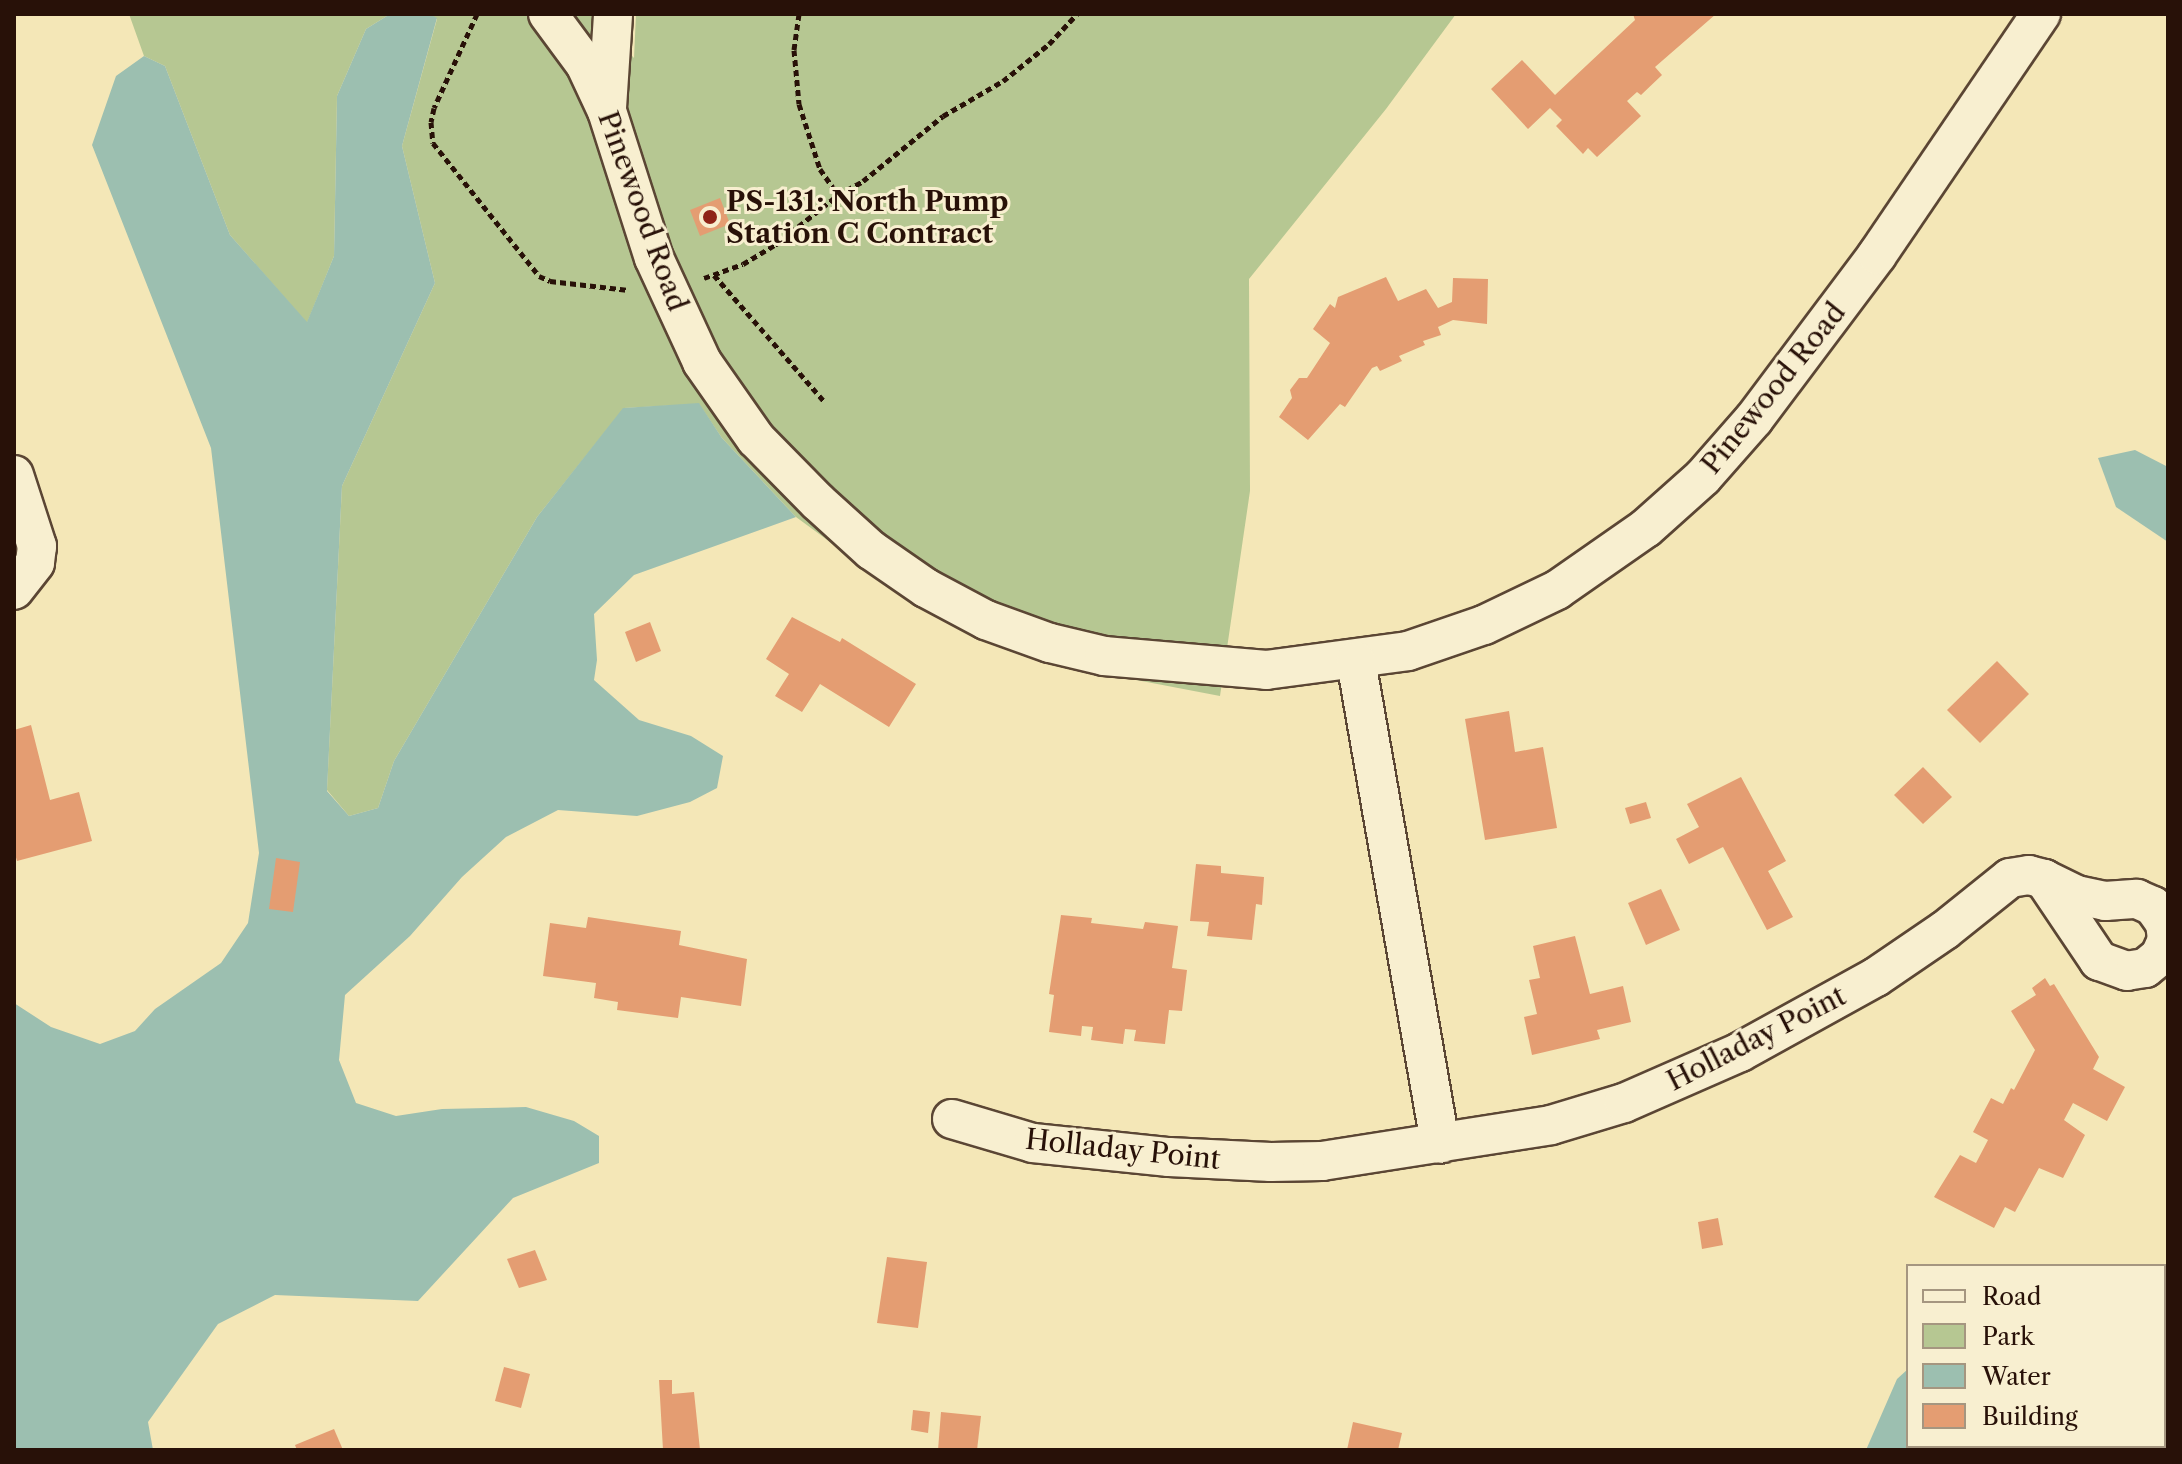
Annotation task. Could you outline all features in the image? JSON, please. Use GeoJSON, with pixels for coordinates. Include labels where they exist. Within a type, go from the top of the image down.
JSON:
{"type":"FeatureCollection","features":[{"type":"Feature","properties":{"kind":"street","name":"Pinewood Road"},"geometry":{"type":"LineString","coordinates":[[548,14],[585,64],[607,111],[654,258],[702,362],[756,439],[818,502],[871,550],[926,588],[986,620],[1050,643],[1104,656],[1266,670],[1356,661],[1408,651],[1484,625],[1557,590],[1646,528],[1703,477],[1754,419],[1877,255],[2041,14]]}},
{"type":"Feature","properties":{"kind":"street"},"geometry":{"type":"LineString","coordinates":[[607,111],[613,14]]}},
{"type":"Feature","properties":{"kind":"street"},"geometry":{"type":"LineString","coordinates":[[14,475],[37,546],[35,563],[14,590]]}},
{"type":"Feature","properties":{"kind":"street"},"geometry":{"type":"LineString","coordinates":[[1356,661],[1440,1144]]}},
{"type":"Feature","properties":{"kind":"street","name":"Holladay Point"},"geometry":{"type":"LineString","coordinates":[[952,1119],[1033,1143],[1169,1157],[1322,1161],[1551,1125],[1624,1103],[1740,1052],[1876,977],[1945,930],[2010,878],[2029,875],[2044,879]]}},
{"type":"Feature","properties":{"kind":"path"},"geometry":{"type":"LineString","coordinates":[[477,14],[431,122],[433,143],[539,276],[550,281],[623,291],[668,287],[714,275],[743,264],[775,245],[838,195],[863,181],[943,116],[1003,81],[1049,44],[1077,14]]}},
{"type":"Feature","properties":{"kind":"path"},"geometry":{"type":"LineString","coordinates":[[799,14],[794,50],[799,104],[820,169],[838,195]]}},
{"type":"Feature","properties":{"kind":"path"},"geometry":{"type":"LineString","coordinates":[[714,275],[824,401]]}},
{"type":"Feature","properties":{"kind":"green space"},"geometry":{"type":"Polygon","coordinates":[[[129,14],[390,14],[366,29],[337,96],[334,256],[307,323],[230,235],[165,66],[144,56],[129,14]]]}},
{"type":"Feature","properties":{"kind":"green space"},"geometry":{"type":"Polygon","coordinates":[[[430,14],[592,14],[634,58],[636,14],[1456,14],[1386,109],[1249,279],[1250,491],[1220,696],[1084,670],[860,564],[796,517],[722,438],[699,404],[624,408],[537,517],[394,761],[378,808],[349,816],[327,790],[342,486],[435,283],[402,146],[437,19],[430,14]]]}},
{"type":"Feature","properties":{"kind":"water"},"geometry":{"type":"Polygon","coordinates":[[[390,14],[430,14],[437,18],[402,146],[435,283],[342,486],[327,791],[349,816],[378,808],[394,761],[537,517],[623,408],[699,403],[722,438],[796,517],[634,575],[594,614],[597,660],[594,680],[639,720],[691,736],[723,756],[717,788],[690,802],[637,816],[558,810],[506,837],[462,877],[410,936],[345,995],[339,1060],[356,1103],[396,1116],[442,1109],[526,1107],[574,1121],[599,1136],[599,1163],[513,1198],[418,1301],[275,1295],[218,1324],[148,1422],[153,1450],[14,1450],[14,1003],[51,1027],[100,1044],[135,1031],[155,1009],[221,963],[248,923],[259,853],[211,448],[92,145],[116,76],[144,56],[165,66],[230,235],[307,322],[334,256],[337,96],[366,29],[390,14]]]}},
{"type":"Feature","properties":{"kind":"water"},"geometry":{"type":"Polygon","coordinates":[[[2135,450],[2168,467],[2168,542],[2116,507],[2098,458],[2135,450]]]}},
{"type":"Feature","properties":{"kind":"water"},"geometry":{"type":"Polygon","coordinates":[[[2166,1347],[2168,1450],[1866,1450],[1897,1379],[1906,1371],[1906,1448],[2166,1448],[2166,1347]]]}},
{"type":"Feature","properties":{"kind":"building"},"geometry":{"type":"Polygon","coordinates":[[[1633,14],[1716,14],[1655,67],[1662,75],[1641,95],[1637,92],[1627,101],[1641,116],[1597,157],[1588,148],[1583,154],[1556,126],[1562,120],[1550,108],[1528,129],[1491,89],[1522,60],[1555,95],[1635,20],[1633,14]]]}},
{"type":"Feature","properties":{"kind":"building","name":"PS-131: North Pump Station C Contract"},"geometry":{"type":"Polygon","coordinates":[[[720,198],[730,224],[700,236],[690,210],[720,198]]]}},
{"type":"Feature","properties":{"kind":"building"},"geometry":{"type":"Polygon","coordinates":[[[1386,277],[1398,301],[1426,289],[1438,308],[1452,302],[1453,278],[1488,279],[1487,324],[1453,320],[1438,327],[1441,335],[1423,341],[1425,345],[1399,356],[1402,361],[1380,371],[1377,366],[1372,368],[1345,407],[1340,404],[1308,440],[1279,417],[1292,398],[1290,390],[1299,378],[1307,378],[1330,343],[1313,329],[1330,304],[1335,308],[1338,297],[1386,277]]]}},
{"type":"Feature","properties":{"kind":"building"},"geometry":{"type":"Polygon","coordinates":[[[792,617],[840,642],[842,638],[916,684],[889,727],[820,684],[802,712],[775,696],[789,674],[766,659],[792,617]]]}},
{"type":"Feature","properties":{"kind":"building"},"geometry":{"type":"Polygon","coordinates":[[[650,622],[661,651],[636,662],[625,632],[650,622]]]}},
{"type":"Feature","properties":{"kind":"building"},"geometry":{"type":"Polygon","coordinates":[[[1997,661],[2029,694],[1980,743],[1947,710],[1997,661]]]}},
{"type":"Feature","properties":{"kind":"building"},"geometry":{"type":"Polygon","coordinates":[[[1509,711],[1515,752],[1543,747],[1557,828],[1485,840],[1465,719],[1509,711]]]}},
{"type":"Feature","properties":{"kind":"building"},"geometry":{"type":"Polygon","coordinates":[[[31,725],[50,800],[79,792],[92,841],[17,861],[14,850],[14,730],[31,725]]]}},
{"type":"Feature","properties":{"kind":"building"},"geometry":{"type":"Polygon","coordinates":[[[1923,767],[1952,797],[1923,824],[1894,795],[1923,767]]]}},
{"type":"Feature","properties":{"kind":"building"},"geometry":{"type":"Polygon","coordinates":[[[1741,777],[1786,861],[1768,871],[1793,917],[1767,930],[1723,847],[1689,864],[1676,839],[1699,827],[1687,804],[1741,777]]]}},
{"type":"Feature","properties":{"kind":"building"},"geometry":{"type":"Polygon","coordinates":[[[1646,802],[1651,818],[1630,824],[1625,808],[1646,802]]]}},
{"type":"Feature","properties":{"kind":"building"},"geometry":{"type":"Polygon","coordinates":[[[276,858],[300,862],[293,912],[269,909],[276,858]]]}},
{"type":"Feature","properties":{"kind":"building"},"geometry":{"type":"Polygon","coordinates":[[[1196,864],[1221,866],[1221,873],[1264,877],[1262,905],[1256,904],[1252,940],[1207,936],[1209,922],[1190,921],[1196,864]]]}},
{"type":"Feature","properties":{"kind":"building"},"geometry":{"type":"Polygon","coordinates":[[[1661,889],[1680,930],[1646,945],[1628,903],[1661,889]]]}},
{"type":"Feature","properties":{"kind":"building"},"geometry":{"type":"Polygon","coordinates":[[[1061,915],[1092,918],[1091,923],[1143,929],[1145,922],[1178,926],[1172,968],[1187,970],[1182,1011],[1169,1010],[1165,1044],[1134,1041],[1136,1030],[1125,1029],[1123,1044],[1091,1040],[1093,1027],[1082,1026],[1081,1036],[1049,1032],[1054,995],[1049,994],[1061,915]]]}},
{"type":"Feature","properties":{"kind":"building"},"geometry":{"type":"Polygon","coordinates":[[[588,917],[681,931],[679,945],[747,959],[741,1006],[681,997],[678,1018],[617,1010],[618,1002],[594,998],[596,983],[543,976],[550,923],[586,928],[588,917]]]}},
{"type":"Feature","properties":{"kind":"building"},"geometry":{"type":"Polygon","coordinates":[[[1575,936],[1590,994],[1623,986],[1631,1022],[1597,1030],[1600,1039],[1532,1055],[1524,1017],[1537,1014],[1529,980],[1540,978],[1533,946],[1575,936]]]}},
{"type":"Feature","properties":{"kind":"building"},"geometry":{"type":"Polygon","coordinates":[[[2045,978],[2050,986],[2054,984],[2099,1057],[2093,1069],[2125,1087],[2107,1121],[2073,1103],[2064,1120],[2085,1135],[2063,1178],[2039,1168],[2015,1212],[2005,1207],[1994,1228],[1934,1197],[1960,1155],[1976,1163],[1988,1140],[1973,1132],[1991,1098],[2003,1104],[2011,1088],[2014,1090],[2035,1050],[2011,1011],[2036,995],[2032,988],[2045,978]]]}},
{"type":"Feature","properties":{"kind":"building"},"geometry":{"type":"Polygon","coordinates":[[[1718,1218],[1723,1245],[1702,1249],[1698,1222],[1718,1218]]]}},
{"type":"Feature","properties":{"kind":"building"},"geometry":{"type":"Polygon","coordinates":[[[535,1250],[547,1280],[519,1288],[507,1259],[535,1250]]]}},
{"type":"Feature","properties":{"kind":"building"},"geometry":{"type":"Polygon","coordinates":[[[887,1257],[927,1262],[918,1328],[877,1323],[887,1257]]]}},
{"type":"Feature","properties":{"kind":"building"},"geometry":{"type":"Polygon","coordinates":[[[504,1367],[530,1374],[521,1408],[495,1401],[504,1367]]]}},
{"type":"Feature","properties":{"kind":"building"},"geometry":{"type":"Polygon","coordinates":[[[659,1380],[672,1380],[672,1394],[694,1392],[700,1450],[663,1450],[659,1380]]]}},
{"type":"Feature","properties":{"kind":"building"},"geometry":{"type":"Polygon","coordinates":[[[913,1410],[930,1412],[928,1433],[911,1430],[913,1410]]]}},
{"type":"Feature","properties":{"kind":"building"},"geometry":{"type":"Polygon","coordinates":[[[941,1412],[981,1416],[977,1450],[938,1450],[941,1412]]]}},
{"type":"Feature","properties":{"kind":"building"},"geometry":{"type":"Polygon","coordinates":[[[1353,1422],[1402,1433],[1398,1450],[1347,1450],[1353,1422]]]}},
{"type":"Feature","properties":{"kind":"building"},"geometry":{"type":"Polygon","coordinates":[[[334,1429],[343,1450],[297,1450],[295,1445],[334,1429]]]}},
{"type":"Feature","properties":{"kind":"place","name":"PS-131: North Pump Station C Contract"},"geometry":{"type":"Point","coordinates":[710,217]}}]}
